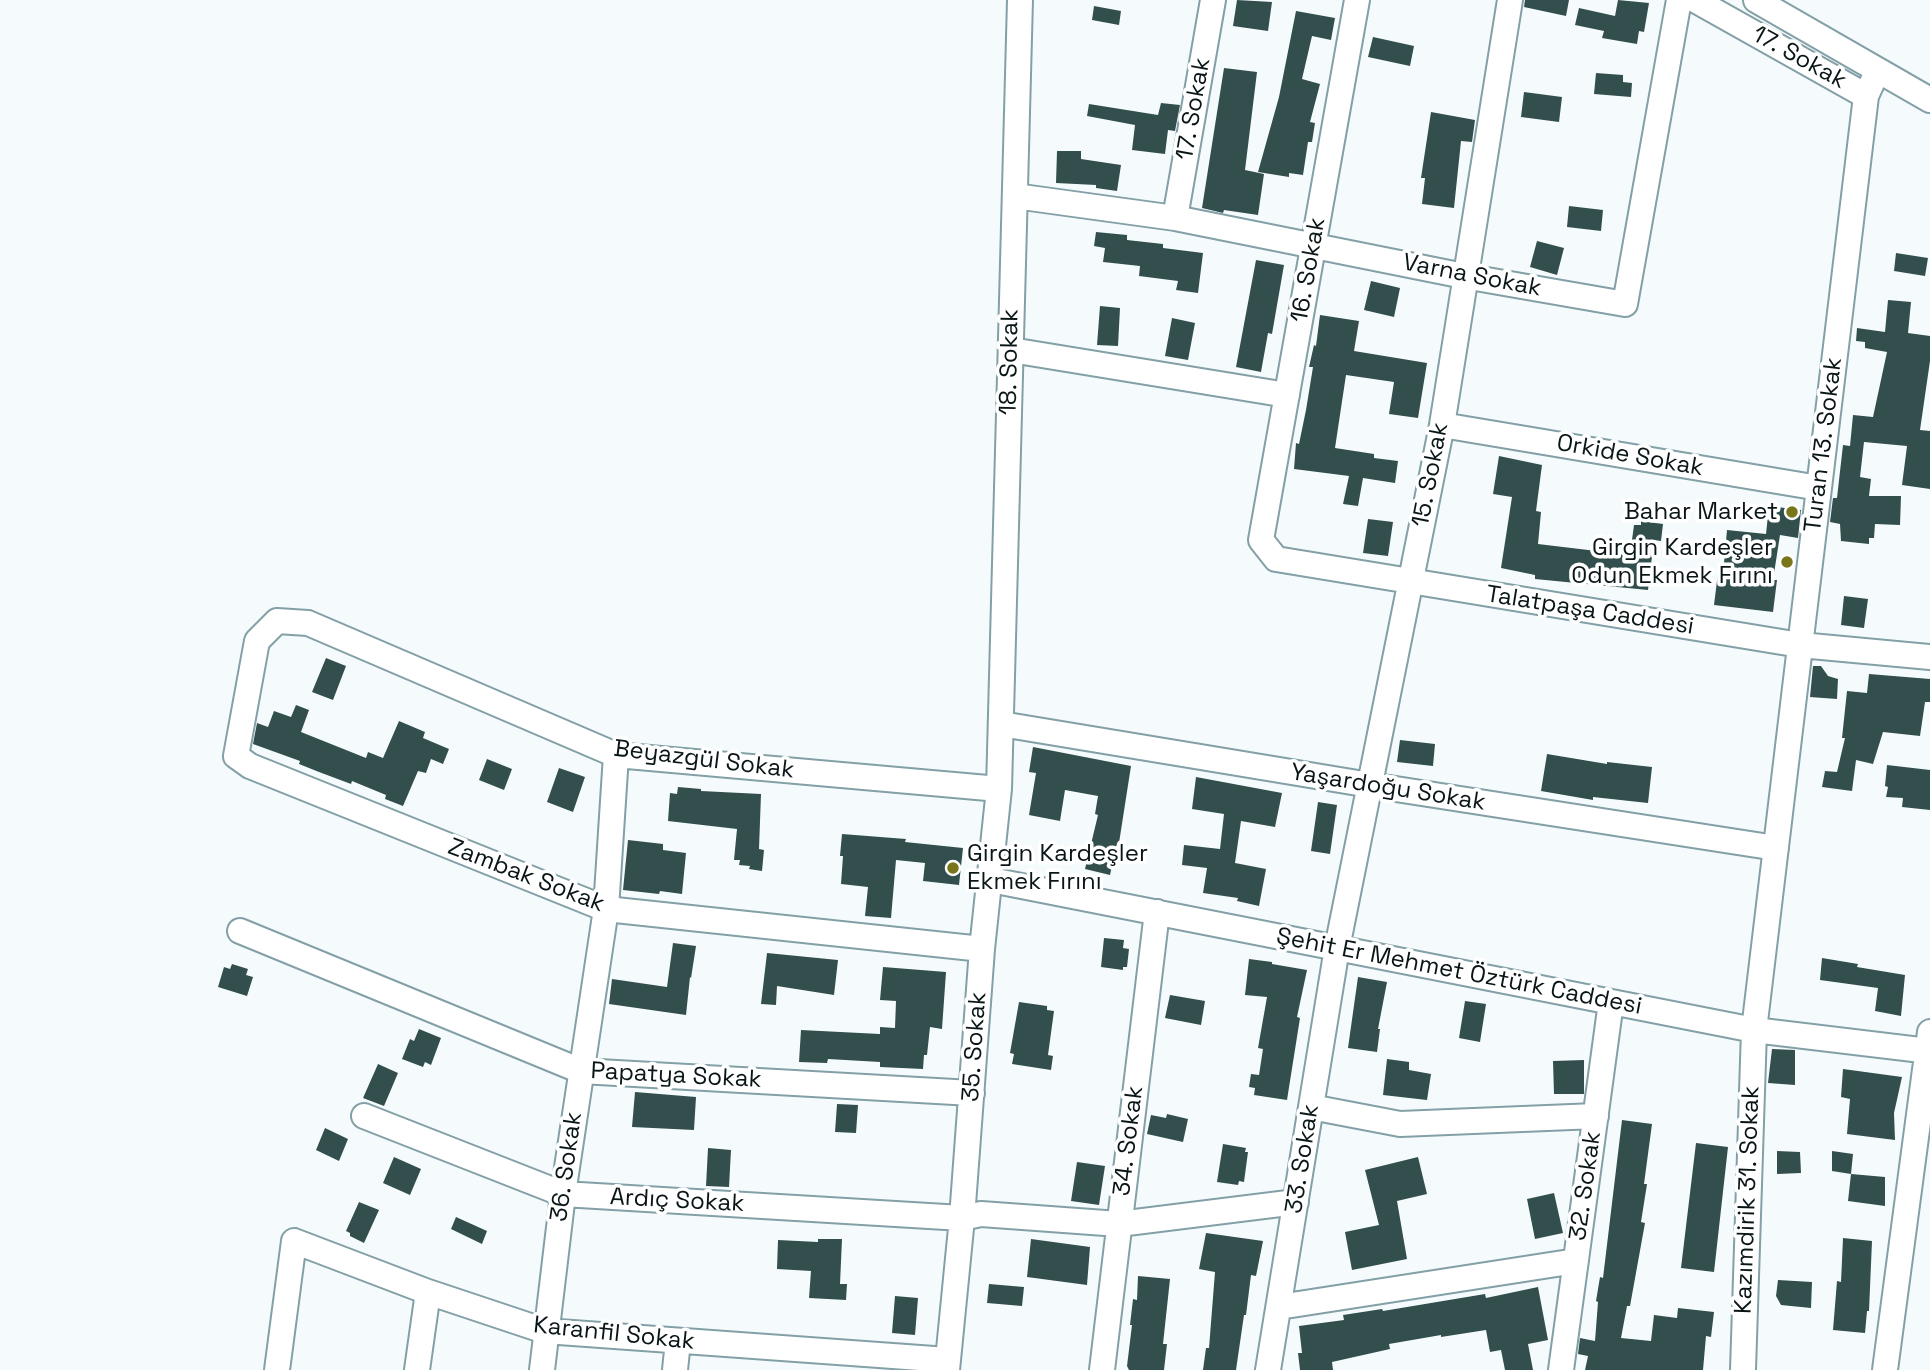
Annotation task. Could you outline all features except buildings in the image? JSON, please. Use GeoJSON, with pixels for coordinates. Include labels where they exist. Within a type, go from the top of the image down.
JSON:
{"type":"FeatureCollection","features":[{"type":"Feature","properties":{"kind":"street","name":"18. Sokak"},"geometry":{"type":"LineString","coordinates":[[1001,724],[1020,0]]}},
{"type":"Feature","properties":{"kind":"street","name":"17. Sokak"},"geometry":{"type":"LineString","coordinates":[[1175,218],[1213,0]]}},
{"type":"Feature","properties":{"kind":"street","name":"16. Sokak"},"geometry":{"type":"LineString","coordinates":[[1261,540],[1357,0]]}},
{"type":"Feature","properties":{"kind":"street","name":"15. Sokak"},"geometry":{"type":"LineString","coordinates":[[1337,948],[1442,425],[1510,0]]}},
{"type":"Feature","properties":{"kind":"street","name":"Varna Sokak"},"geometry":{"type":"LineString","coordinates":[[1015,196],[1175,218],[1464,276],[1625,304],[1679,0]]}},
{"type":"Feature","properties":{"kind":"street","name":"17. Sokak"},"geometry":{"type":"LineString","coordinates":[[1695,0],[1866,96]]}},
{"type":"Feature","properties":{"kind":"street"},"geometry":{"type":"LineString","coordinates":[[1756,0],[1877,72],[1930,100]]}},
{"type":"Feature","properties":{"kind":"street","name":"Turan 13. Sokak"},"geometry":{"type":"LineString","coordinates":[[1754,1030],[1866,96],[1877,72]]}},
{"type":"Feature","properties":{"kind":"street"},"geometry":{"type":"LineString","coordinates":[[1011,350],[1287,395]]}},
{"type":"Feature","properties":{"kind":"street","name":"Orkide Sokak"},"geometry":{"type":"LineString","coordinates":[[1442,425],[1819,488]]}},
{"type":"Feature","properties":{"kind":"street","name":"Talatpaşa Caddesi"},"geometry":{"type":"LineString","coordinates":[[1261,540],[1276,559],[1800,645],[1930,657]]}},
{"type":"Feature","properties":{"kind":"street","name":"Beyazgül Sokak"},"geometry":{"type":"LineString","coordinates":[[250,765],[236,756],[257,641],[277,621],[308,623],[616,755],[999,789]]}},
{"type":"Feature","properties":{"kind":"street","name":"Yaşardoğu Sokak"},"geometry":{"type":"LineString","coordinates":[[1001,724],[1776,848]]}},
{"type":"Feature","properties":{"kind":"street","name":"35. Sokak"},"geometry":{"type":"LineString","coordinates":[[948,1365],[982,949],[999,789],[1001,724]]}},
{"type":"Feature","properties":{"kind":"street","name":"36. Sokak"},"geometry":{"type":"LineString","coordinates":[[541,1370],[563,1194],[606,909],[616,755]]}},
{"type":"Feature","properties":{"kind":"street","name":"Zambak Sokak"},"geometry":{"type":"LineString","coordinates":[[250,765],[606,909],[982,949]]}},
{"type":"Feature","properties":{"kind":"street","name":"Şehit Er Mehmet Öztürk Caddesi"},"geometry":{"type":"LineString","coordinates":[[991,880],[1754,1030],[1929,1045]]}},
{"type":"Feature","properties":{"kind":"street","name":"34. Sokak"},"geometry":{"type":"LineString","coordinates":[[1102,1370],[1157,912]]}},
{"type":"Feature","properties":{"kind":"street","name":"Papatya Sokak"},"geometry":{"type":"LineString","coordinates":[[240,931],[581,1071],[972,1093]]}},
{"type":"Feature","properties":{"kind":"street","name":"33. Sokak"},"geometry":{"type":"LineString","coordinates":[[1268,1370],[1337,948]]}},
{"type":"Feature","properties":{"kind":"street","name":"32. Sokak"},"geometry":{"type":"LineString","coordinates":[[1561,1370],[1611,1002]]}},
{"type":"Feature","properties":{"kind":"street","name":"Kazımdirik 31. Sokak"},"geometry":{"type":"LineString","coordinates":[[1743,1370],[1754,1030]]}},
{"type":"Feature","properties":{"kind":"street"},"geometry":{"type":"LineString","coordinates":[[1885,1370],[1929,1045]]}},
{"type":"Feature","properties":{"kind":"street"},"geometry":{"type":"LineString","coordinates":[[1311,1107],[1400,1124],[1596,1116]]}},
{"type":"Feature","properties":{"kind":"street","name":"Ardıç Sokak"},"geometry":{"type":"LineString","coordinates":[[364,1116],[563,1194],[962,1218],[981,1214],[1119,1224],[1296,1202]]}},
{"type":"Feature","properties":{"kind":"street","name":"Karanfil Sokak"},"geometry":{"type":"LineString","coordinates":[[277,1370],[294,1241],[428,1292],[545,1331],[678,1341],[807,1360],[948,1365]]}},
{"type":"Feature","properties":{"kind":"street"},"geometry":{"type":"LineString","coordinates":[[1279,1307],[1576,1261]]}},
{"type":"Feature","properties":{"kind":"street"},"geometry":{"type":"LineString","coordinates":[[416,1370],[428,1292]]}},
{"type":"Feature","properties":{"kind":"street"},"geometry":{"type":"LineString","coordinates":[[675,1370],[678,1341]]}},
{"type":"Feature","properties":{"kind":"place","name":"Bahar Market"},"geometry":{"type":"Point","coordinates":[1792,512]}},
{"type":"Feature","properties":{"kind":"place","name":"Girgin Kardeşler Odun Ekmek Fırını"},"geometry":{"type":"Point","coordinates":[1787,562]}},
{"type":"Feature","properties":{"kind":"place","name":"Girgin Kardeşler Ekmek Fırını"},"geometry":{"type":"Point","coordinates":[953,868]}}]}
